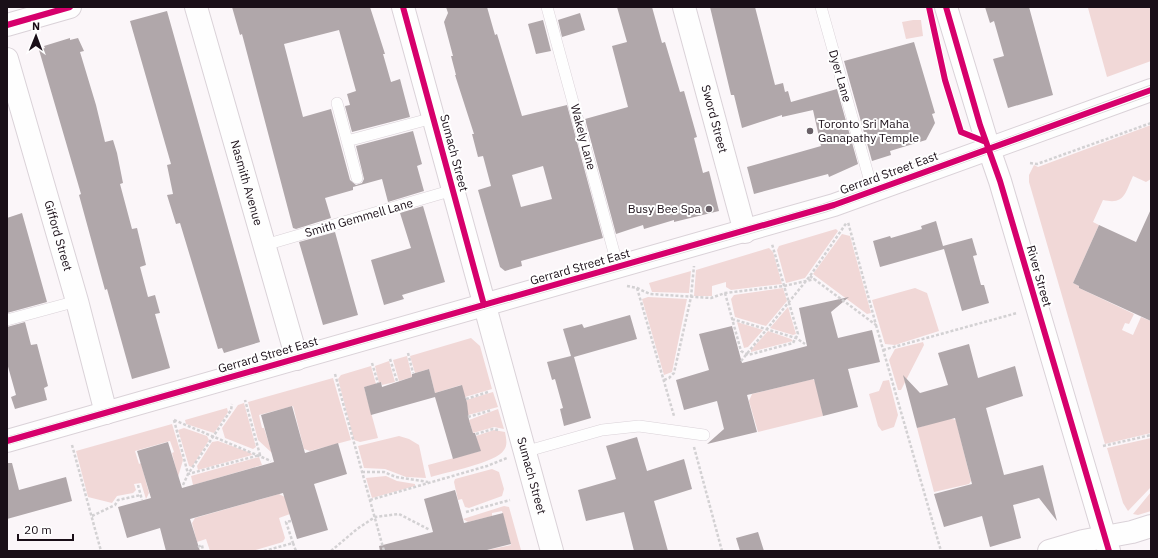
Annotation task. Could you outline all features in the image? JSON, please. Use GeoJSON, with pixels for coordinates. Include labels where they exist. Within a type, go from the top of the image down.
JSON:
{"type":"FeatureCollection","features":[{"type":"Feature","properties":{"kind":"street"},"geometry":{"type":"LineString","coordinates":[[7,25],[70,7]]}},
{"type":"Feature","properties":{"kind":"street","name":"Nasmith Avenue"},"geometry":{"type":"LineString","coordinates":[[196,7],[297,359]]}},
{"type":"Feature","properties":{"kind":"street","name":"Sumach Street"},"geometry":{"type":"LineString","coordinates":[[403,7],[552,551]]}},
{"type":"Feature","properties":{"kind":"street","name":"Sword Street"},"geometry":{"type":"LineString","coordinates":[[684,7],[745,232]]}},
{"type":"Feature","properties":{"kind":"street","name":"River Street"},"geometry":{"type":"LineString","coordinates":[[946,7],[1000,181],[1107,544]]}},
{"type":"Feature","properties":{"kind":"street","name":"Gifford Street"},"geometry":{"type":"LineString","coordinates":[[7,60],[77,301],[106,413]]}},
{"type":"Feature","properties":{"kind":"street","name":"Gerrard Street East"},"geometry":{"type":"LineString","coordinates":[[7,441],[484,305],[621,277],[745,232],[873,192],[1151,90]]}},
{"type":"Feature","properties":{"kind":"street"},"geometry":{"type":"LineString","coordinates":[[1049,551],[1083,541],[1107,544],[1151,526]]}},
{"type":"Feature","properties":{"kind":"lane","name":"Wakely Lane"},"geometry":{"type":"LineString","coordinates":[[547,7],[621,277]]}},
{"type":"Feature","properties":{"kind":"lane","name":"Dyer Lane"},"geometry":{"type":"LineString","coordinates":[[821,7],[873,192]]}},
{"type":"Feature","properties":{"kind":"lane"},"geometry":{"type":"LineString","coordinates":[[337,103],[357,178]]}},
{"type":"Feature","properties":{"kind":"lane"},"geometry":{"type":"LineString","coordinates":[[347,141],[433,118]]}},
{"type":"Feature","properties":{"kind":"lane","name":"Smith Gemmell Lane"},"geometry":{"type":"LineString","coordinates":[[265,245],[453,190]]}},
{"type":"Feature","properties":{"kind":"lane"},"geometry":{"type":"LineString","coordinates":[[7,320],[77,301]]}},
{"type":"Feature","properties":{"kind":"lane"},"geometry":{"type":"LineString","coordinates":[[524,452],[602,430],[639,426],[704,435]]}},
{"type":"Feature","properties":{"kind":"path"},"geometry":{"type":"LineString","coordinates":[[1030,163],[1037,164],[1151,123]]}},
{"type":"Feature","properties":{"kind":"path"},"geometry":{"type":"LineString","coordinates":[[741,361],[810,276],[848,222],[941,551]]}},
{"type":"Feature","properties":{"kind":"path"},"geometry":{"type":"LineString","coordinates":[[725,293],[741,351],[748,355],[793,343],[798,334],[772,244]]}},
{"type":"Feature","properties":{"kind":"path"},"geometry":{"type":"LineString","coordinates":[[664,380],[669,378],[674,373],[692,297],[694,266]]}},
{"type":"Feature","properties":{"kind":"path"},"geometry":{"type":"LineString","coordinates":[[810,276],[876,325]]}},
{"type":"Feature","properties":{"kind":"path"},"geometry":{"type":"LineString","coordinates":[[621,277],[636,288],[650,294],[711,298],[725,293],[784,286],[815,279]]}},
{"type":"Feature","properties":{"kind":"path"},"geometry":{"type":"LineString","coordinates":[[636,288],[673,414],[694,447],[722,551]]}},
{"type":"Feature","properties":{"kind":"path"},"geometry":{"type":"LineString","coordinates":[[883,350],[1017,313]]}},
{"type":"Feature","properties":{"kind":"path"},"geometry":{"type":"LineString","coordinates":[[732,319],[796,338],[805,344]]}},
{"type":"Feature","properties":{"kind":"path"},"geometry":{"type":"LineString","coordinates":[[408,353],[413,373]]}},
{"type":"Feature","properties":{"kind":"path"},"geometry":{"type":"LineString","coordinates":[[390,358],[397,381]]}},
{"type":"Feature","properties":{"kind":"path"},"geometry":{"type":"LineString","coordinates":[[372,363],[378,383]]}},
{"type":"Feature","properties":{"kind":"path"},"geometry":{"type":"LineString","coordinates":[[335,374],[384,551]]}},
{"type":"Feature","properties":{"kind":"path"},"geometry":{"type":"LineString","coordinates":[[466,399],[495,390]]}},
{"type":"Feature","properties":{"kind":"path"},"geometry":{"type":"LineString","coordinates":[[245,400],[260,454]]}},
{"type":"Feature","properties":{"kind":"path"},"geometry":{"type":"LineString","coordinates":[[183,485],[188,474],[231,410],[232,404]]}},
{"type":"Feature","properties":{"kind":"path"},"geometry":{"type":"LineString","coordinates":[[468,417],[494,409]]}},
{"type":"Feature","properties":{"kind":"path"},"geometry":{"type":"LineString","coordinates":[[188,474],[174,420],[260,454],[271,461]]}},
{"type":"Feature","properties":{"kind":"path"},"geometry":{"type":"LineString","coordinates":[[476,434],[493,429],[502,431]]}},
{"type":"Feature","properties":{"kind":"path"},"geometry":{"type":"LineString","coordinates":[[1103,446],[1151,436]]}},
{"type":"Feature","properties":{"kind":"path"},"geometry":{"type":"LineString","coordinates":[[72,445],[101,551]]}},
{"type":"Feature","properties":{"kind":"path"},"geometry":{"type":"LineString","coordinates":[[370,500],[487,466],[524,452]]}},
{"type":"Feature","properties":{"kind":"path"},"geometry":{"type":"LineString","coordinates":[[188,474],[260,454]]}},
{"type":"Feature","properties":{"kind":"path"},"geometry":{"type":"LineString","coordinates":[[362,472],[384,472],[396,477],[431,482]]}},
{"type":"Feature","properties":{"kind":"path"},"geometry":{"type":"LineString","coordinates":[[138,485],[142,500]]}},
{"type":"Feature","properties":{"kind":"path"},"geometry":{"type":"LineString","coordinates":[[92,516],[115,505],[118,500],[141,495]]}},
{"type":"Feature","properties":{"kind":"path"},"geometry":{"type":"LineString","coordinates":[[466,512],[510,500]]}},
{"type":"Feature","properties":{"kind":"path"},"geometry":{"type":"LineString","coordinates":[[331,551],[357,529],[375,517],[399,514],[430,530]]}},
{"type":"Feature","properties":{"kind":"path"},"geometry":{"type":"LineString","coordinates":[[292,521],[286,522],[296,551]]}},
{"type":"Feature","properties":{"kind":"path"},"geometry":{"type":"LineString","coordinates":[[264,551],[293,543]]}},
{"type":"Feature","properties":{"kind":"path"},"geometry":{"type":"LineString","coordinates":[[198,546],[202,545],[204,551]]}},
{"type":"Feature","properties":{"kind":"shaded area"},"geometry":{"type":"Polygon","coordinates":[[[1075,7],[1151,7],[1151,61],[1107,77],[1088,8],[1075,7]]]}},
{"type":"Feature","properties":{"kind":"shaded area"},"geometry":{"type":"Polygon","coordinates":[[[921,20],[923,36],[906,39],[902,22],[921,20]]]}},
{"type":"Feature","properties":{"kind":"shaded area"},"geometry":{"type":"Polygon","coordinates":[[[1151,125],[1151,179],[1146,182],[1133,176],[1126,192],[1120,199],[1116,201],[1103,200],[1093,222],[1099,225],[1073,283],[1079,286],[1079,288],[1134,314],[1129,324],[1125,323],[1122,330],[1133,335],[1141,317],[1151,321],[1151,433],[1105,444],[1029,182],[1029,175],[1034,165],[1038,167],[1151,125]]]}},
{"type":"Feature","properties":{"kind":"shaded area"},"geometry":{"type":"Polygon","coordinates":[[[836,229],[838,231],[805,278],[786,283],[777,250],[779,246],[836,229]]]}},
{"type":"Feature","properties":{"kind":"shaded area"},"geometry":{"type":"Polygon","coordinates":[[[842,234],[850,236],[871,313],[867,314],[813,274],[842,234]]]}},
{"type":"Feature","properties":{"kind":"shaded area"},"geometry":{"type":"Polygon","coordinates":[[[769,248],[773,252],[782,284],[731,290],[726,287],[726,282],[712,286],[712,296],[694,296],[696,270],[769,248]]]}},
{"type":"Feature","properties":{"kind":"shaded area"},"geometry":{"type":"Polygon","coordinates":[[[691,271],[689,293],[652,292],[649,283],[691,271]]]}},
{"type":"Feature","properties":{"kind":"shaded area"},"geometry":{"type":"Polygon","coordinates":[[[783,288],[787,301],[766,326],[735,317],[731,299],[734,295],[783,288]]]}},
{"type":"Feature","properties":{"kind":"shaded area"},"geometry":{"type":"Polygon","coordinates":[[[915,288],[927,293],[939,331],[895,345],[885,344],[872,300],[915,288]]]}},
{"type":"Feature","properties":{"kind":"shaded area"},"geometry":{"type":"Polygon","coordinates":[[[648,297],[687,299],[672,372],[664,375],[642,299],[648,297]]]}},
{"type":"Feature","properties":{"kind":"shaded area"},"geometry":{"type":"Polygon","coordinates":[[[788,307],[796,334],[793,335],[770,328],[788,307]]]}},
{"type":"Feature","properties":{"kind":"shaded area"},"geometry":{"type":"Polygon","coordinates":[[[737,322],[763,330],[748,347],[744,348],[737,322]]]}},
{"type":"Feature","properties":{"kind":"shaded area"},"geometry":{"type":"Polygon","coordinates":[[[768,331],[793,341],[751,352],[751,350],[768,331]]]}},
{"type":"Feature","properties":{"kind":"shaded area"},"geometry":{"type":"Polygon","coordinates":[[[471,338],[480,346],[492,389],[465,397],[461,385],[435,393],[429,369],[415,373],[410,356],[471,338]]]}},
{"type":"Feature","properties":{"kind":"shaded area"},"geometry":{"type":"Polygon","coordinates":[[[923,342],[924,345],[901,390],[898,390],[889,360],[895,349],[923,342]]]}},
{"type":"Feature","properties":{"kind":"shaded area"},"geometry":{"type":"Polygon","coordinates":[[[407,356],[412,377],[399,381],[393,360],[407,356]]]}},
{"type":"Feature","properties":{"kind":"shaded area"},"geometry":{"type":"Polygon","coordinates":[[[389,361],[395,382],[382,385],[381,382],[379,383],[375,366],[389,361]]]}},
{"type":"Feature","properties":{"kind":"shaded area"},"geometry":{"type":"Polygon","coordinates":[[[371,366],[376,384],[364,387],[378,438],[360,442],[354,440],[338,379],[341,375],[371,366]]]}},
{"type":"Feature","properties":{"kind":"shaded area"},"geometry":{"type":"Polygon","coordinates":[[[333,378],[351,440],[310,451],[304,449],[293,406],[259,415],[262,428],[264,428],[272,453],[258,440],[248,402],[333,378]]]}},
{"type":"Feature","properties":{"kind":"shaded area"},"geometry":{"type":"Polygon","coordinates":[[[813,379],[816,382],[823,416],[758,432],[749,401],[752,394],[813,379]]]}},
{"type":"Feature","properties":{"kind":"shaded area"},"geometry":{"type":"Polygon","coordinates":[[[889,380],[898,415],[894,427],[882,431],[878,426],[869,394],[879,391],[883,381],[889,380]]]}},
{"type":"Feature","properties":{"kind":"shaded area"},"geometry":{"type":"Polygon","coordinates":[[[493,392],[498,407],[468,415],[466,400],[493,392]]]}},
{"type":"Feature","properties":{"kind":"shaded area"},"geometry":{"type":"Polygon","coordinates":[[[244,403],[256,447],[253,449],[225,438],[222,428],[238,405],[244,403]]]}},
{"type":"Feature","properties":{"kind":"shaded area"},"geometry":{"type":"Polygon","coordinates":[[[227,408],[228,412],[214,433],[186,424],[185,420],[227,408]]]}},
{"type":"Feature","properties":{"kind":"shaded area"},"geometry":{"type":"Polygon","coordinates":[[[498,409],[504,429],[494,427],[473,433],[469,420],[498,409]]]}},
{"type":"Feature","properties":{"kind":"shaded area"},"geometry":{"type":"Polygon","coordinates":[[[949,418],[956,420],[971,481],[969,484],[934,492],[917,428],[949,418]]]}},
{"type":"Feature","properties":{"kind":"shaded area"},"geometry":{"type":"Polygon","coordinates":[[[172,424],[183,460],[178,477],[172,453],[174,452],[170,441],[135,451],[139,464],[141,463],[149,493],[146,499],[141,483],[134,484],[136,490],[133,493],[117,496],[112,503],[88,497],[76,451],[172,424]]]}},
{"type":"Feature","properties":{"kind":"shaded area"},"geometry":{"type":"Polygon","coordinates":[[[184,428],[207,436],[209,440],[192,467],[189,466],[178,430],[184,428]]]}},
{"type":"Feature","properties":{"kind":"shaded area"},"geometry":{"type":"Polygon","coordinates":[[[494,430],[505,432],[506,446],[499,455],[481,463],[431,477],[428,465],[480,451],[476,436],[494,430]]]}},
{"type":"Feature","properties":{"kind":"shaded area"},"geometry":{"type":"Polygon","coordinates":[[[399,436],[409,439],[419,445],[426,478],[406,477],[385,469],[364,468],[358,446],[399,436]]]}},
{"type":"Feature","properties":{"kind":"shaded area"},"geometry":{"type":"Polygon","coordinates":[[[1151,438],[1151,487],[1128,511],[1123,503],[1107,448],[1151,438]]]}},
{"type":"Feature","properties":{"kind":"shaded area"},"geometry":{"type":"Polygon","coordinates":[[[218,441],[251,453],[252,455],[198,470],[197,466],[212,442],[218,441]]]}},
{"type":"Feature","properties":{"kind":"shaded area"},"geometry":{"type":"Polygon","coordinates":[[[259,457],[262,465],[193,485],[191,476],[259,457]]]}},
{"type":"Feature","properties":{"kind":"shaded area"},"geometry":{"type":"Polygon","coordinates":[[[492,469],[499,472],[504,489],[502,496],[469,508],[465,507],[462,499],[458,500],[454,482],[455,479],[492,469]]]}},
{"type":"Feature","properties":{"kind":"shaded area"},"geometry":{"type":"Polygon","coordinates":[[[386,476],[397,481],[415,484],[415,486],[372,498],[366,478],[386,476]]]}},
{"type":"Feature","properties":{"kind":"shaded area"},"geometry":{"type":"Polygon","coordinates":[[[1151,492],[1151,511],[1138,515],[1133,514],[1151,492]]]}},
{"type":"Feature","properties":{"kind":"shaded area"},"geometry":{"type":"Polygon","coordinates":[[[279,494],[285,497],[290,514],[279,518],[285,538],[283,542],[252,551],[210,551],[206,539],[197,542],[192,523],[195,518],[279,494]]]}},
{"type":"Feature","properties":{"kind":"shaded area"},"geometry":{"type":"Polygon","coordinates":[[[504,506],[509,507],[521,550],[483,551],[511,545],[502,511],[492,513],[492,516],[468,522],[463,519],[504,506]]]}},
{"type":"Feature","properties":{"kind":"building"},"geometry":{"type":"Polygon","coordinates":[[[232,7],[370,7],[385,54],[383,54],[391,82],[400,79],[410,117],[352,132],[345,106],[350,105],[347,94],[356,91],[339,30],[284,44],[303,117],[331,109],[350,180],[356,185],[362,183],[364,179],[356,146],[413,131],[422,164],[417,166],[424,191],[388,202],[382,179],[353,187],[353,190],[325,198],[331,218],[296,229],[293,228],[242,34],[240,35],[232,7]]]}},
{"type":"Feature","properties":{"kind":"building"},"geometry":{"type":"Polygon","coordinates":[[[446,7],[487,7],[495,35],[497,34],[522,116],[567,105],[603,238],[521,261],[522,266],[505,271],[500,267],[478,190],[491,186],[483,156],[478,157],[472,134],[474,134],[455,75],[451,56],[453,56],[444,22],[448,13],[446,7]],[[543,166],[512,175],[521,207],[552,199],[543,166]]]}},
{"type":"Feature","properties":{"kind":"building"},"geometry":{"type":"Polygon","coordinates":[[[617,7],[652,7],[662,43],[665,42],[680,92],[684,91],[697,137],[694,138],[703,173],[709,171],[719,211],[674,222],[674,220],[644,229],[643,225],[616,234],[585,119],[628,107],[612,46],[627,42],[617,7]]]}},
{"type":"Feature","properties":{"kind":"building"},"geometry":{"type":"Polygon","coordinates":[[[710,7],[755,7],[775,85],[783,83],[785,92],[788,91],[791,102],[837,89],[858,164],[829,177],[828,174],[754,194],[747,167],[821,146],[813,110],[782,117],[782,115],[742,128],[734,95],[731,95],[710,7]]]}},
{"type":"Feature","properties":{"kind":"building"},"geometry":{"type":"Polygon","coordinates":[[[985,7],[1029,7],[1053,95],[1008,108],[993,59],[1004,56],[994,21],[990,23],[985,7]]]}},
{"type":"Feature","properties":{"kind":"building"},"geometry":{"type":"Polygon","coordinates":[[[167,11],[260,342],[224,353],[222,348],[218,349],[180,223],[176,224],[167,195],[173,194],[167,165],[171,164],[130,21],[167,11]]]}},
{"type":"Feature","properties":{"kind":"building"},"geometry":{"type":"Polygon","coordinates":[[[580,13],[585,30],[562,37],[558,20],[580,13]]]}},
{"type":"Feature","properties":{"kind":"building"},"geometry":{"type":"Polygon","coordinates":[[[543,20],[551,51],[536,54],[528,24],[543,20]]]}},
{"type":"Feature","properties":{"kind":"building"},"geometry":{"type":"Polygon","coordinates":[[[70,38],[70,40],[78,38],[84,51],[80,52],[96,105],[105,142],[113,140],[117,153],[123,183],[120,184],[132,229],[137,228],[146,265],[140,267],[148,297],[155,295],[160,313],[155,314],[170,368],[132,379],[107,289],[105,290],[79,195],[81,194],[39,50],[45,48],[44,46],[70,38]]]}},
{"type":"Feature","properties":{"kind":"building"},"geometry":{"type":"Polygon","coordinates":[[[914,42],[935,113],[932,114],[935,123],[926,140],[890,151],[891,155],[872,161],[844,61],[914,42]]]}},
{"type":"Feature","properties":{"kind":"building"},"geometry":{"type":"Polygon","coordinates":[[[423,206],[445,282],[402,295],[404,299],[384,305],[371,260],[411,248],[400,213],[423,206]]]}},
{"type":"Feature","properties":{"kind":"building"},"geometry":{"type":"Polygon","coordinates":[[[1151,209],[1151,321],[1079,288],[1079,286],[1073,283],[1099,225],[1136,242],[1151,209]]]}},
{"type":"Feature","properties":{"kind":"building"},"geometry":{"type":"Polygon","coordinates":[[[22,213],[47,302],[7,313],[7,218],[22,213]]]}},
{"type":"Feature","properties":{"kind":"building"},"geometry":{"type":"Polygon","coordinates":[[[936,221],[943,246],[972,238],[977,255],[973,256],[981,285],[984,285],[989,303],[962,311],[944,249],[880,267],[873,241],[890,236],[891,238],[922,229],[921,226],[936,221]]]}},
{"type":"Feature","properties":{"kind":"building"},"geometry":{"type":"Polygon","coordinates":[[[335,232],[358,315],[323,325],[299,242],[335,232]]]}},
{"type":"Feature","properties":{"kind":"building"},"geometry":{"type":"Polygon","coordinates":[[[849,297],[831,312],[838,338],[872,330],[880,362],[848,369],[858,407],[823,416],[814,379],[747,395],[757,432],[707,444],[724,429],[717,401],[684,410],[676,380],[709,370],[699,334],[732,326],[742,363],[807,346],[799,308],[849,297]]]}},
{"type":"Feature","properties":{"kind":"building"},"geometry":{"type":"Polygon","coordinates":[[[630,315],[637,339],[574,357],[591,418],[564,426],[560,409],[563,408],[555,379],[552,380],[547,362],[571,356],[563,329],[582,324],[584,328],[630,315]]]}},
{"type":"Feature","properties":{"kind":"building"},"geometry":{"type":"Polygon","coordinates":[[[25,322],[31,345],[37,344],[48,386],[44,388],[47,400],[15,409],[11,397],[16,395],[7,363],[7,327],[25,322]]]}},
{"type":"Feature","properties":{"kind":"building"},"geometry":{"type":"Polygon","coordinates":[[[969,344],[978,378],[1015,366],[1023,396],[986,408],[1004,475],[1043,465],[1057,521],[1039,498],[1013,505],[1021,538],[990,547],[982,516],[944,527],[934,494],[972,484],[955,418],[917,428],[903,375],[920,393],[948,385],[938,353],[969,344]]]}},
{"type":"Feature","properties":{"kind":"building"},"geometry":{"type":"Polygon","coordinates":[[[429,369],[435,393],[462,385],[467,403],[469,420],[481,451],[453,459],[435,397],[371,415],[364,387],[381,382],[382,387],[412,377],[412,374],[429,369]]]}},
{"type":"Feature","properties":{"kind":"building"},"geometry":{"type":"Polygon","coordinates":[[[292,406],[305,453],[338,443],[347,474],[314,484],[328,530],[297,539],[283,493],[190,519],[200,551],[166,551],[160,528],[127,538],[118,507],[151,498],[137,451],[168,442],[182,488],[274,462],[261,415],[292,406]]]}},
{"type":"Feature","properties":{"kind":"building"},"geometry":{"type":"Polygon","coordinates":[[[637,437],[647,471],[684,459],[692,489],[654,501],[668,551],[634,551],[624,512],[586,521],[578,490],[616,479],[606,446],[637,437]]]}},
{"type":"Feature","properties":{"kind":"building"},"geometry":{"type":"Polygon","coordinates":[[[7,463],[12,463],[19,490],[66,477],[72,501],[7,519],[7,463]]]}},
{"type":"Feature","properties":{"kind":"building"},"geometry":{"type":"Polygon","coordinates":[[[455,490],[464,523],[503,513],[511,544],[483,551],[380,551],[379,546],[433,532],[424,499],[455,490]]]}},
{"type":"Feature","properties":{"kind":"building"},"geometry":{"type":"Polygon","coordinates":[[[758,532],[764,551],[740,551],[736,538],[758,532]]]}},
{"type":"Feature","properties":{"kind":"tram line"},"geometry":{"type":"LineString","coordinates":[[7,437],[820,205],[1151,85]]}},
{"type":"Feature","properties":{"kind":"tram line"},"geometry":{"type":"LineString","coordinates":[[7,445],[826,212],[1151,95]]}},
{"type":"Feature","properties":{"kind":"cycle path"},"geometry":{"type":"LineString","coordinates":[[7,25],[70,7]]}},
{"type":"Feature","properties":{"kind":"cycle path"},"geometry":{"type":"LineString","coordinates":[[403,7],[484,305]]}},
{"type":"Feature","properties":{"kind":"cycle path"},"geometry":{"type":"LineString","coordinates":[[929,7],[945,80],[961,132],[986,142]]}},
{"type":"Feature","properties":{"kind":"cycle path"},"geometry":{"type":"LineString","coordinates":[[946,7],[980,125],[1000,181],[1109,551]]}},
{"type":"Feature","properties":{"kind":"cycle path"},"geometry":{"type":"LineString","coordinates":[[7,441],[834,205],[1151,90]]}},
{"type":"Feature","properties":{"kind":"place","name":"Toronto Sri Maha Ganapathy Temple"},"geometry":{"type":"Point","coordinates":[810,131]}},
{"type":"Feature","properties":{"kind":"place","name":"Busy Bee Spa"},"geometry":{"type":"Point","coordinates":[709,209]}}]}
